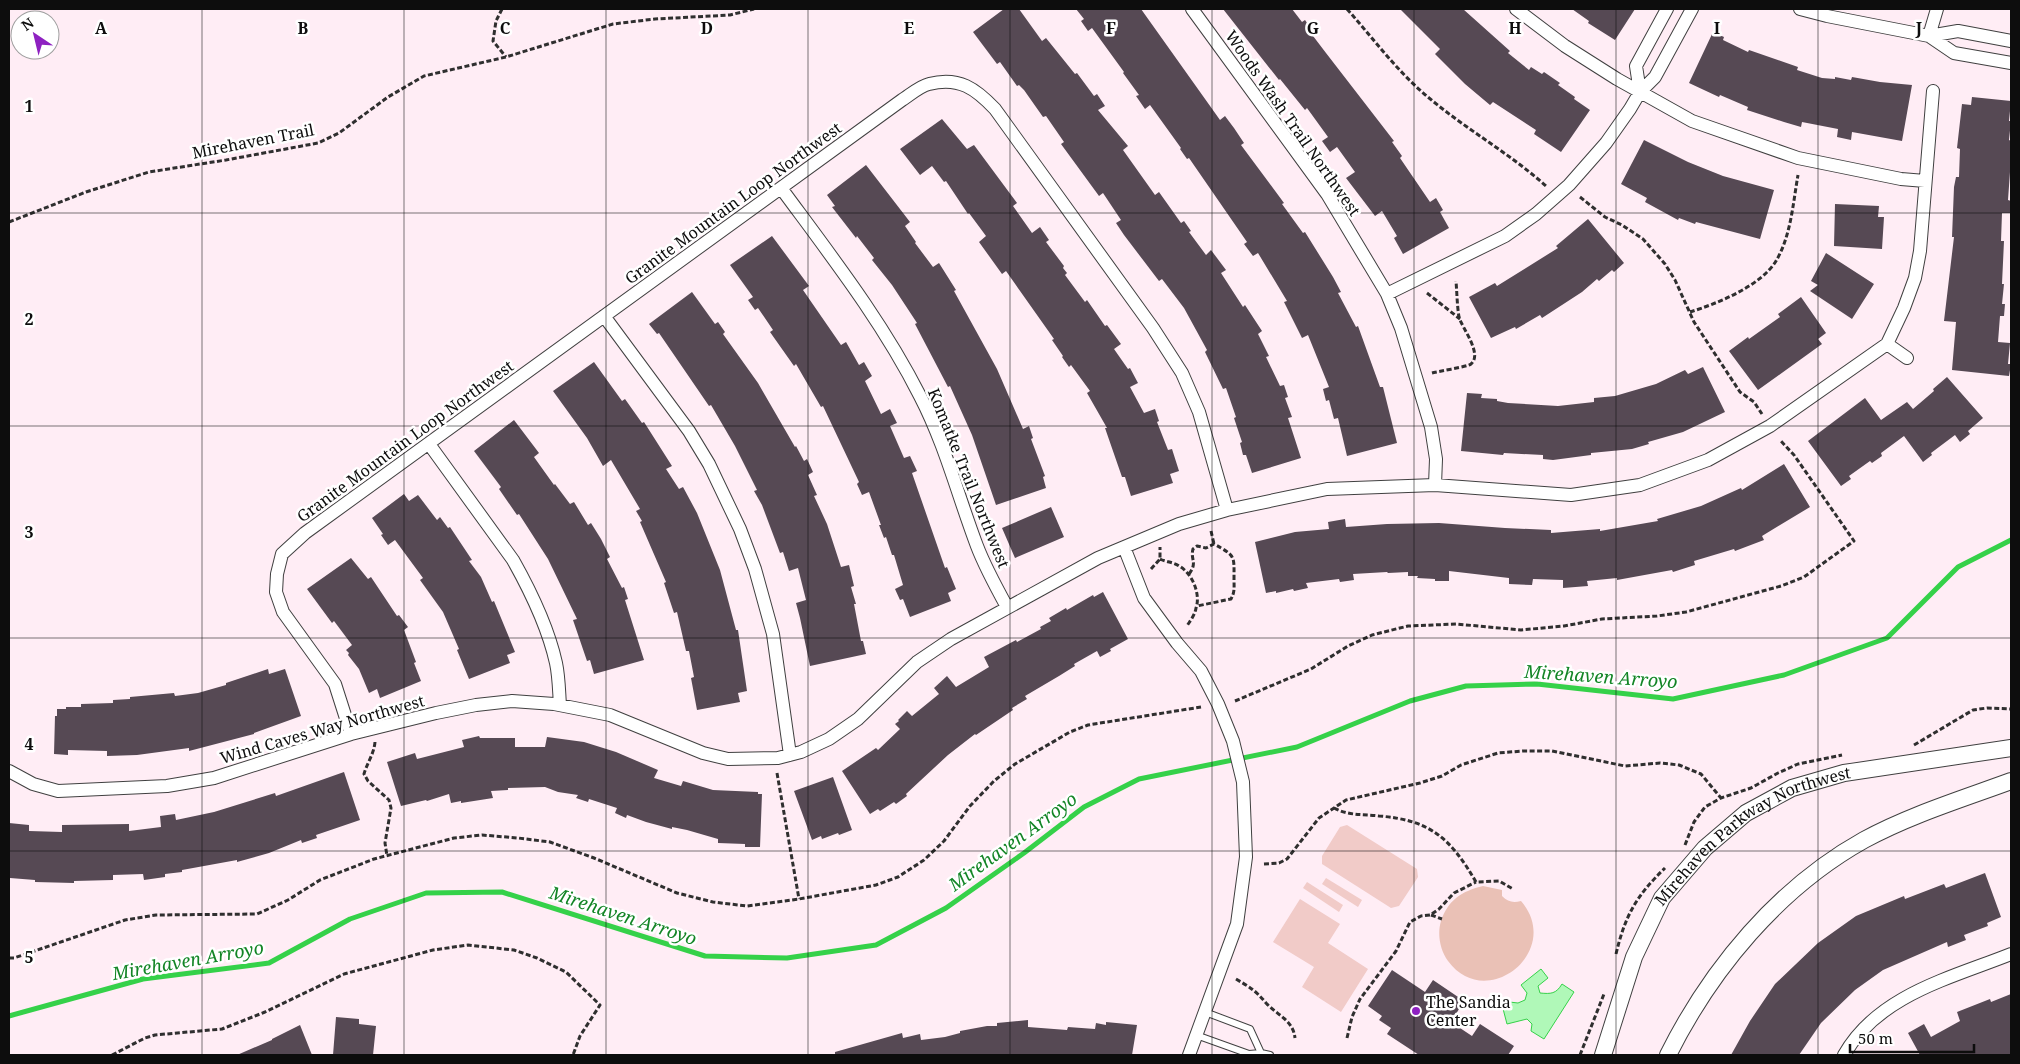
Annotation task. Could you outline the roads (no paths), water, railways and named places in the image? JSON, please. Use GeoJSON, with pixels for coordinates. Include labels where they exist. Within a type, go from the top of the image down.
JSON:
{"type":"FeatureCollection","features":[{"type":"Feature","properties":{"kind":"street","name":"Woods Wash Trail Northwest"},"geometry":{"type":"LineString","coordinates":[[1192,9],[1327,194],[1388,294],[1401,328],[1431,427],[1436,459],[1435,484]]}},
{"type":"Feature","properties":{"kind":"street"},"geometry":{"type":"LineString","coordinates":[[1516,9],[1565,46],[1692,121],[1798,158],[1901,179],[1925,181]]}},
{"type":"Feature","properties":{"kind":"street"},"geometry":{"type":"LineString","coordinates":[[1640,92],[1636,66],[1667,9]]}},
{"type":"Feature","properties":{"kind":"street"},"geometry":{"type":"LineString","coordinates":[[1388,294],[1505,236],[1536,214],[1569,185],[1606,143],[1640,92],[1655,77],[1692,9]]}},
{"type":"Feature","properties":{"kind":"street"},"geometry":{"type":"LineString","coordinates":[[1800,9],[1929,36],[1958,31],[2011,41]]}},
{"type":"Feature","properties":{"kind":"street"},"geometry":{"type":"LineString","coordinates":[[1929,36],[1937,9]]}},
{"type":"Feature","properties":{"kind":"street"},"geometry":{"type":"LineString","coordinates":[[1929,36],[1954,53],[2011,63]]}},
{"type":"Feature","properties":{"kind":"street","name":"Granite Mountain Loop Northwest"},"geometry":{"type":"LineString","coordinates":[[351,734],[335,684],[283,612],[276,592],[277,574],[282,554],[305,533],[902,100],[928,84],[952,81],[977,91],[995,109],[1154,328],[1182,373],[1199,412],[1228,510]]}},
{"type":"Feature","properties":{"kind":"street","name":"Wind Caves Way Northwest"},"geometry":{"type":"LineString","coordinates":[[9,771],[33,784],[58,791],[167,786],[214,778],[351,734],[436,713],[476,705],[512,701],[560,705],[610,715],[703,753],[728,759],[778,758],[829,739],[858,719],[917,662],[951,639],[1098,558],[1178,524],[1228,510],[1327,489],[1435,484],[1571,495],[1640,485],[1708,460],[1770,426],[1887,344],[1904,308],[1915,278],[1920,251],[1933,91]]}},
{"type":"Feature","properties":{"kind":"street","name":"Komatke Trail Northwest"},"geometry":{"type":"LineString","coordinates":[[781,188],[879,322],[921,398],[946,454],[977,546],[1007,608]]}},
{"type":"Feature","properties":{"kind":"street"},"geometry":{"type":"LineString","coordinates":[[604,316],[688,431],[709,464],[740,529],[755,569],[773,634],[790,755]]}},
{"type":"Feature","properties":{"kind":"street"},"geometry":{"type":"LineString","coordinates":[[1887,344],[1907,358]]}},
{"type":"Feature","properties":{"kind":"street"},"geometry":{"type":"LineString","coordinates":[[429,444],[513,560],[524,581],[540,615],[556,664],[560,705]]}},
{"type":"Feature","properties":{"kind":"street"},"geometry":{"type":"LineString","coordinates":[[1124,547],[1144,598],[1177,643],[1201,671],[1218,704],[1233,741],[1243,782],[1246,857],[1237,924],[1189,1055]]}},
{"type":"Feature","properties":{"kind":"street","name":"Mirehaven Parkway Northwest"},"geometry":{"type":"LineString","coordinates":[[1602,1055],[1634,957],[1662,898],[1705,848],[1746,813],[1792,788],[1844,772],[2011,748]]}},
{"type":"Feature","properties":{"kind":"street"},"geometry":{"type":"LineString","coordinates":[[1668,1055],[1685,1022],[1710,983],[1747,937],[1782,901],[1823,868],[1863,841],[1908,819],[2011,781]]}},
{"type":"Feature","properties":{"kind":"street"},"geometry":{"type":"LineString","coordinates":[[1844,1055],[1871,1021],[1891,1005],[1915,992],[2011,954]]}},
{"type":"Feature","properties":{"kind":"lane"},"geometry":{"type":"LineString","coordinates":[[1205,1012],[1250,1029],[1262,1054]]}},
{"type":"Feature","properties":{"kind":"lane"},"geometry":{"type":"LineString","coordinates":[[1196,1035],[1249,1054],[1270,1055]]}},
{"type":"Feature","properties":{"kind":"waterway","name":"Mirehaven Arroyo"},"geometry":{"type":"LineString","coordinates":[[9,1016],[143,979],[269,963],[350,919],[426,893],[502,892],[705,956],[787,958],[876,945],[946,908],[1024,853],[1084,807],[1139,779],[1297,747],[1410,701],[1466,686],[1537,684],[1673,699],[1784,675],[1887,638],[1958,567],[2011,540]]}},
{"type":"Feature","properties":{"kind":"place","name":"The Sandia Center"},"geometry":{"type":"Point","coordinates":[1416,1011]}}]}
